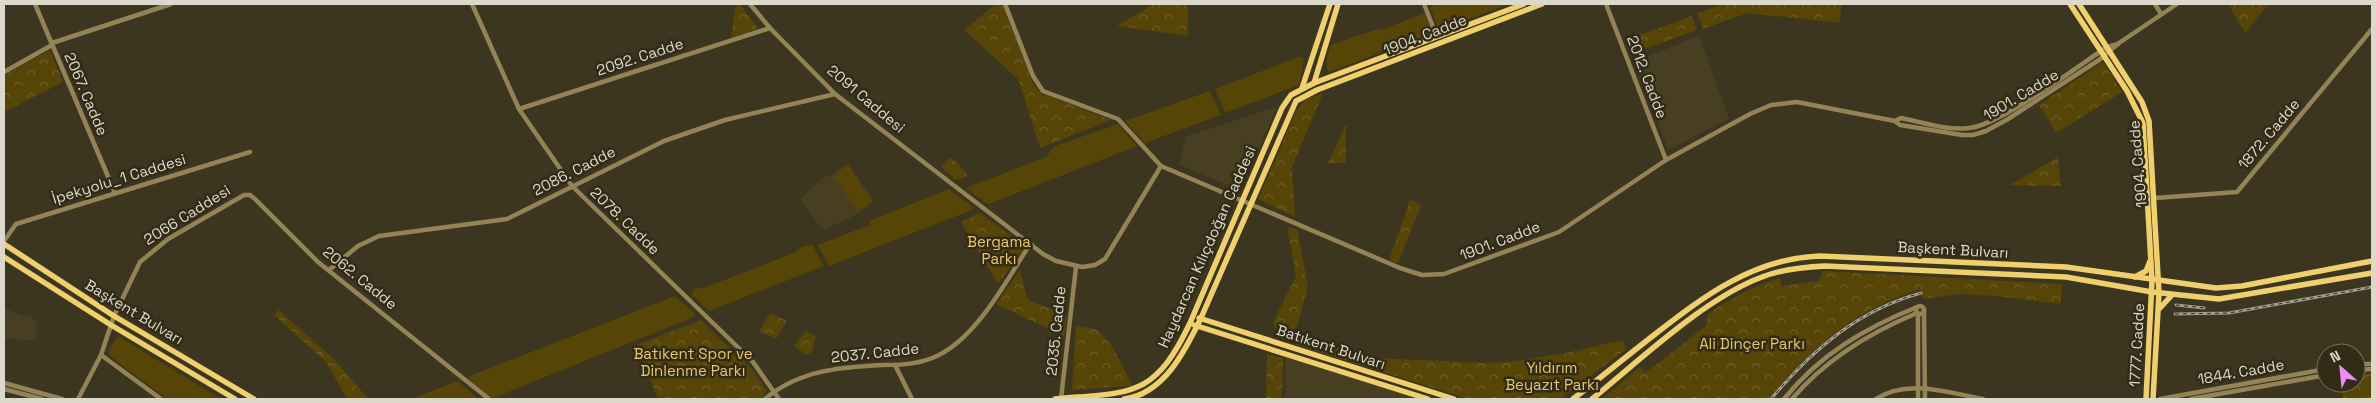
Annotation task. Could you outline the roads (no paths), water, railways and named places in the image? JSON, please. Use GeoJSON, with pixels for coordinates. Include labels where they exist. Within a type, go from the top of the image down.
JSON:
{"type":"FeatureCollection","features":[{"type":"Feature","properties":{"kind":"main road"},"geometry":{"type":"LineString","coordinates":[[1303,92],[1330,4]]}},
{"type":"Feature","properties":{"kind":"main road"},"geometry":{"type":"LineString","coordinates":[[1315,86],[1338,4]]}},
{"type":"Feature","properties":{"kind":"main road","name":"1904. Cadde"},"geometry":{"type":"LineString","coordinates":[[1438,40],[1524,4]]}},
{"type":"Feature","properties":{"kind":"main road","name":"1904. Cadde"},"geometry":{"type":"LineString","coordinates":[[1303,92],[1438,40],[1542,4]]}},
{"type":"Feature","properties":{"kind":"main road","name":"1904. Cadde"},"geometry":{"type":"LineString","coordinates":[[2070,4],[2106,52],[2146,112],[2152,144],[2156,281]]}},
{"type":"Feature","properties":{"kind":"main road","name":"1904. Cadde"},"geometry":{"type":"LineString","coordinates":[[2079,4],[2136,106],[2143,123],[2151,259],[2156,281]]}},
{"type":"Feature","properties":{"kind":"main road","name":"Haydarcan Kılıçdoğan Caddesi"},"geometry":{"type":"LineString","coordinates":[[1055,399],[1133,390],[1147,383],[1166,366],[1179,346],[1194,316],[1284,104],[1291,95],[1303,92]]}},
{"type":"Feature","properties":{"kind":"main road","name":"Haydarcan Kılıçdoğan Caddesi"},"geometry":{"type":"LineString","coordinates":[[1124,399],[1135,398],[1153,387],[1168,373],[1184,352],[1201,318],[1292,106],[1303,92]]}},
{"type":"Feature","properties":{"kind":"main road","name":"Başkent Bulvarı"},"geometry":{"type":"LineString","coordinates":[[4,242],[114,316],[254,399]]}},
{"type":"Feature","properties":{"kind":"main road","name":"Başkent Bulvarı"},"geometry":{"type":"LineString","coordinates":[[1573,399],[1708,295],[1750,271],[1788,259],[1807,256],[1845,256],[1927,262],[2066,267],[2210,288],[2235,287],[2372,261]]}},
{"type":"Feature","properties":{"kind":"main road","name":"Başkent Bulvarı"},"geometry":{"type":"LineString","coordinates":[[4,257],[111,325],[235,399]]}},
{"type":"Feature","properties":{"kind":"main road"},"geometry":{"type":"LineString","coordinates":[[2133,278],[2146,271],[2151,259]]}},
{"type":"Feature","properties":{"kind":"main road","name":"Başkent Bulvarı"},"geometry":{"type":"LineString","coordinates":[[1592,399],[1707,307],[1752,281],[1788,269],[1825,266],[2066,277],[2159,293],[2226,299],[2372,273]]}},
{"type":"Feature","properties":{"kind":"main road","name":"1777. Cadde"},"geometry":{"type":"LineString","coordinates":[[2146,399],[2152,292],[2156,281]]}},
{"type":"Feature","properties":{"kind":"main road","name":"1777. Cadde"},"geometry":{"type":"LineString","coordinates":[[2153,399],[2159,293],[2156,281]]}},
{"type":"Feature","properties":{"kind":"main road"},"geometry":{"type":"LineString","coordinates":[[2158,310],[2166,298],[2172,294]]}},
{"type":"Feature","properties":{"kind":"main road","name":"Batıkent Bulvarı"},"geometry":{"type":"LineString","coordinates":[[1194,316],[1454,399]]}},
{"type":"Feature","properties":{"kind":"main road","name":"Batıkent Bulvarı"},"geometry":{"type":"LineString","coordinates":[[1190,323],[1428,399]]}},
{"type":"Feature","properties":{"kind":"main road"},"geometry":{"type":"LineString","coordinates":[[1265,347],[1267,340]]}},
{"type":"Feature","properties":{"kind":"main road"},"geometry":{"type":"LineString","coordinates":[[1133,390],[1135,398]]}},
{"type":"Feature","properties":{"kind":"street","name":"2067. Cadde"},"geometry":{"type":"LineString","coordinates":[[35,4],[114,193]]}},
{"type":"Feature","properties":{"kind":"street"},"geometry":{"type":"LineString","coordinates":[[4,72],[52,44],[171,4]]}},
{"type":"Feature","properties":{"kind":"street","name":"2078. Cadde"},"geometry":{"type":"LineString","coordinates":[[472,4],[518,110],[572,186],[753,362],[779,399]]}},
{"type":"Feature","properties":{"kind":"street","name":"2091 Caddesi"},"geometry":{"type":"LineString","coordinates":[[750,4],[770,28],[835,94],[1030,244],[1050,258],[1076,267]]}},
{"type":"Feature","properties":{"kind":"street","name":"1901. Cadde"},"geometry":{"type":"LineString","coordinates":[[1005,4],[1038,87],[1043,91],[1118,119],[1161,166],[1413,273],[1444,274],[1564,230],[1666,160],[1750,114],[1781,103],[1797,102],[1895,121],[1901,118],[1960,128],[1977,127],[2008,112],[2106,52],[2177,4]]}},
{"type":"Feature","properties":{"kind":"street"},"geometry":{"type":"LineString","coordinates":[[1424,4],[1438,40]]}},
{"type":"Feature","properties":{"kind":"street","name":"2012. Cadde"},"geometry":{"type":"LineString","coordinates":[[1606,4],[1666,160]]}},
{"type":"Feature","properties":{"kind":"street"},"geometry":{"type":"LineString","coordinates":[[2155,4],[2161,14]]}},
{"type":"Feature","properties":{"kind":"street","name":"2092. Cadde"},"geometry":{"type":"LineString","coordinates":[[518,110],[770,28]]}},
{"type":"Feature","properties":{"kind":"street","name":"1872. Cadde"},"geometry":{"type":"LineString","coordinates":[[2154,198],[2237,192],[2372,29]]}},
{"type":"Feature","properties":{"kind":"street","name":"2086. Cadde"},"geometry":{"type":"LineString","coordinates":[[329,270],[358,246],[379,236],[507,219],[676,137],[725,120],[835,94]]}},
{"type":"Feature","properties":{"kind":"street","name":"İpekyolu_1 Caddesi"},"geometry":{"type":"LineString","coordinates":[[4,242],[16,224],[250,152]]}},
{"type":"Feature","properties":{"kind":"street"},"geometry":{"type":"LineString","coordinates":[[1076,267],[1088,267],[1105,259],[1161,166]]}},
{"type":"Feature","properties":{"kind":"street","name":"2062. Cadde"},"geometry":{"type":"LineString","coordinates":[[250,195],[329,270],[460,373],[489,399]]}},
{"type":"Feature","properties":{"kind":"street","name":"2066 Caddesi"},"geometry":{"type":"LineString","coordinates":[[78,399],[101,355],[114,316],[132,277],[145,256],[168,239],[228,203],[239,197],[250,195]]}},
{"type":"Feature","properties":{"kind":"street","name":"2037. Cadde"},"geometry":{"type":"LineString","coordinates":[[765,399],[775,391],[820,371],[842,367],[923,362],[955,345],[992,302],[1030,244]]}},
{"type":"Feature","properties":{"kind":"street","name":"2035. Cadde"},"geometry":{"type":"LineString","coordinates":[[1061,399],[1076,267]]}},
{"type":"Feature","properties":{"kind":"street"},"geometry":{"type":"LineString","coordinates":[[1784,399],[1814,367],[1842,345],[1873,326],[1921,306],[1924,310],[1923,388],[1925,399]]}},
{"type":"Feature","properties":{"kind":"street"},"geometry":{"type":"LineString","coordinates":[[1917,307],[1916,389],[1918,399]]}},
{"type":"Feature","properties":{"kind":"street"},"geometry":{"type":"LineString","coordinates":[[1792,399],[1820,371],[1850,347],[1894,322],[1922,313],[1924,310]]}},
{"type":"Feature","properties":{"kind":"street"},"geometry":{"type":"LineString","coordinates":[[101,355],[161,399]]}},
{"type":"Feature","properties":{"kind":"street"},"geometry":{"type":"LineString","coordinates":[[895,365],[912,399]]}},
{"type":"Feature","properties":{"kind":"street","name":"1844. Cadde"},"geometry":{"type":"LineString","coordinates":[[2191,399],[2316,372]]}},
{"type":"Feature","properties":{"kind":"street","name":"1844. Cadde"},"geometry":{"type":"LineString","coordinates":[[2160,399],[2316,376]]}},
{"type":"Feature","properties":{"kind":"street"},"geometry":{"type":"LineString","coordinates":[[4,383],[62,399]]}},
{"type":"Feature","properties":{"kind":"street"},"geometry":{"type":"LineString","coordinates":[[1876,399],[1894,390],[1923,388],[1983,399]]}},
{"type":"Feature","properties":{"kind":"street"},"geometry":{"type":"LineString","coordinates":[[4,389],[42,399]]}},
{"type":"Feature","properties":{"kind":"railway"},"geometry":{"type":"LineString","coordinates":[[2175,314],[2229,313],[2372,287]]}},
{"type":"Feature","properties":{"kind":"railway"},"geometry":{"type":"LineString","coordinates":[[1771,399],[1803,364],[1838,334],[1877,310],[1898,300],[1921,293]]}},
{"type":"Feature","properties":{"kind":"railway"},"geometry":{"type":"LineString","coordinates":[[2176,305],[2204,308]]}},
{"type":"Feature","properties":{"kind":"park label","name":"Bergama Parkı"},"geometry":{"type":"Point","coordinates":[999,250]}},
{"type":"Feature","properties":{"kind":"park label","name":"Ali Dinçer Parkı"},"geometry":{"type":"Point","coordinates":[1752,344]}},
{"type":"Feature","properties":{"kind":"park label","name":"Batıkent Spor ve Dinlenme Parkı"},"geometry":{"type":"Point","coordinates":[693,362]}},
{"type":"Feature","properties":{"kind":"park label","name":"Yıldırım Beyazıt Parkı"},"geometry":{"type":"Point","coordinates":[1552,376]}}]}
